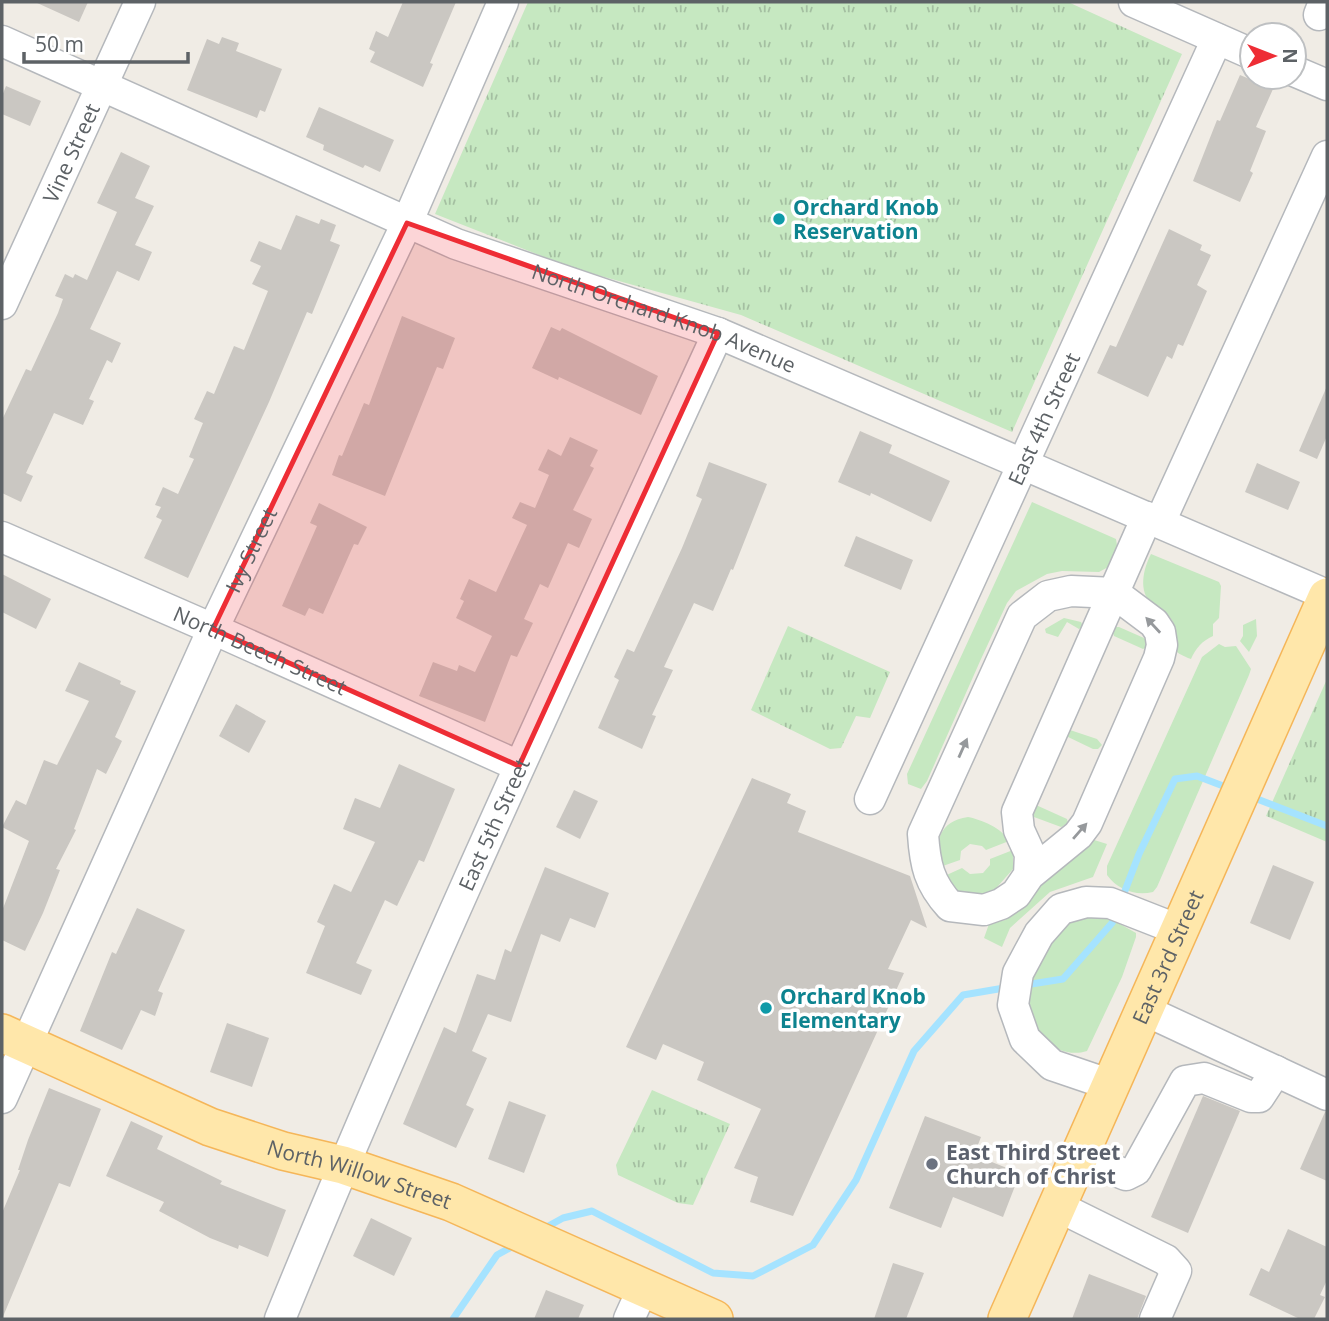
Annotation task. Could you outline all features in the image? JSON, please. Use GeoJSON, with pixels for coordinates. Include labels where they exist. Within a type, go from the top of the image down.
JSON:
{"type":"FeatureCollection","features":[{"type":"Feature","properties":{"kind":"main road","name":"East 3rd Street"},"geometry":{"type":"LineString","coordinates":[[1007,1319],[1327,596]]}},
{"type":"Feature","properties":{"kind":"main road","name":"North Willow Street"},"geometry":{"type":"LineString","coordinates":[[14,1038],[209,1127],[283,1151],[343,1165],[451,1202],[636,1304],[714,1319]]}},
{"type":"Feature","properties":{"kind":"street","name":"Vine Street"},"geometry":{"type":"LineString","coordinates":[[2,304],[140,2]]}},
{"type":"Feature","properties":{"kind":"street","name":"Ivy Street"},"geometry":{"type":"LineString","coordinates":[[2,1098],[14,1038],[407,223],[503,2]]}},
{"type":"Feature","properties":{"kind":"street"},"geometry":{"type":"LineString","coordinates":[[1134,2],[1238,48]]}},
{"type":"Feature","properties":{"kind":"street","name":"East 4th Street"},"geometry":{"type":"LineString","coordinates":[[870,799],[1217,39]]}},
{"type":"Feature","properties":{"kind":"street","name":"North Orchard Knob Avenue"},"geometry":{"type":"LineString","coordinates":[[2,41],[456,244],[718,332],[1327,596]]}},
{"type":"Feature","properties":{"kind":"street"},"geometry":{"type":"LineString","coordinates":[[1308,77],[1327,85]]}},
{"type":"Feature","properties":{"kind":"street"},"geometry":{"type":"LineString","coordinates":[[1029,876],[1030,854],[1019,830],[1017,812],[1114,593],[1153,519],[1327,156]]}},
{"type":"Feature","properties":{"kind":"street","name":"East 5th Street"},"geometry":{"type":"LineString","coordinates":[[279,1319],[343,1165],[519,766],[718,332]]}},
{"type":"Feature","properties":{"kind":"street","name":"North Beech Street"},"geometry":{"type":"LineString","coordinates":[[2,537],[213,628],[519,766]]}},
{"type":"Feature","properties":{"kind":"street"},"geometry":{"type":"LineString","coordinates":[[1071,591],[1114,593],[1154,623],[1160,632],[1162,645],[1087,822],[1079,835],[1029,876],[1016,894],[1001,904],[985,910],[950,906],[936,891],[925,862],[923,834],[1022,616],[1048,596],[1071,591]]}},
{"type":"Feature","properties":{"kind":"street"},"geometry":{"type":"LineString","coordinates":[[1111,1085],[1052,1065],[1025,1039],[1013,1005],[1018,973],[1039,934],[1061,909],[1086,902],[1110,902],[1179,930]]}},
{"type":"Feature","properties":{"kind":"street"},"geometry":{"type":"LineString","coordinates":[[1144,1010],[1327,1095]]}},
{"type":"Feature","properties":{"kind":"street"},"geometry":{"type":"LineString","coordinates":[[1079,1156],[1126,1175],[1136,1170],[1185,1082],[1204,1078],[1251,1097],[1259,1097],[1276,1071]]}},
{"type":"Feature","properties":{"kind":"street"},"geometry":{"type":"LineString","coordinates":[[1057,1206],[1166,1259],[1177,1271],[1155,1319]]}},
{"type":"Feature","properties":{"kind":"highlighted area"},"geometry":{"type":"Polygon","coordinates":[[[407,223],[718,333],[519,766],[213,629],[407,223]]]}},
{"type":"Feature","properties":{"kind":"green space","name":"Orchard Knob Reservation"},"geometry":{"type":"Polygon","coordinates":[[[528,2],[1068,2],[1182,54],[1012,432],[741,315],[572,268],[435,214],[528,2]]]}},
{"type":"Feature","properties":{"kind":"green space"},"geometry":{"type":"Polygon","coordinates":[[[1032,502],[1116,539],[1118,552],[1112,565],[1099,572],[1062,571],[1047,574],[1016,591],[1007,603],[927,781],[921,789],[908,784],[907,774],[1032,502]]]}},
{"type":"Feature","properties":{"kind":"green space"},"geometry":{"type":"Polygon","coordinates":[[[1151,554],[1219,582],[1221,586],[1219,618],[1213,624],[1213,636],[1200,645],[1191,659],[1176,651],[1176,629],[1173,622],[1152,604],[1145,593],[1144,573],[1151,554]]]}},
{"type":"Feature","properties":{"kind":"green space"},"geometry":{"type":"Polygon","coordinates":[[[1064,618],[1081,622],[1083,626],[1079,629],[1067,622],[1058,637],[1046,633],[1045,629],[1064,618]]]}},
{"type":"Feature","properties":{"kind":"green space"},"geometry":{"type":"Polygon","coordinates":[[[1256,619],[1257,636],[1249,652],[1240,641],[1243,625],[1256,619]]]}},
{"type":"Feature","properties":{"kind":"green space"},"geometry":{"type":"Polygon","coordinates":[[[788,626],[890,672],[870,718],[856,716],[841,748],[830,749],[751,710],[788,626]]]}},
{"type":"Feature","properties":{"kind":"green space"},"geometry":{"type":"Polygon","coordinates":[[[1115,627],[1144,638],[1148,643],[1147,647],[1143,649],[1114,636],[1112,630],[1115,627]]]}},
{"type":"Feature","properties":{"kind":"green space"},"geometry":{"type":"Polygon","coordinates":[[[1219,644],[1225,647],[1236,646],[1251,669],[1249,675],[1157,887],[1153,892],[1146,893],[1127,891],[1116,885],[1107,875],[1107,866],[1202,657],[1219,644]]]}},
{"type":"Feature","properties":{"kind":"green space"},"geometry":{"type":"Polygon","coordinates":[[[1327,679],[1327,842],[1266,816],[1327,679]]]}},
{"type":"Feature","properties":{"kind":"green space"},"geometry":{"type":"Polygon","coordinates":[[[1067,729],[1097,739],[1102,745],[1093,749],[1066,736],[1067,729]]]}},
{"type":"Feature","properties":{"kind":"green space"},"geometry":{"type":"Polygon","coordinates":[[[1036,805],[1067,819],[1068,823],[1061,827],[1034,817],[1030,814],[1032,807],[1036,805]]]}},
{"type":"Feature","properties":{"kind":"green space"},"geometry":{"type":"Polygon","coordinates":[[[968,817],[991,825],[1009,841],[986,850],[982,846],[970,844],[961,851],[960,860],[937,868],[938,841],[941,834],[951,823],[968,817]]]}},
{"type":"Feature","properties":{"kind":"green space"},"geometry":{"type":"Polygon","coordinates":[[[1091,839],[1107,844],[1093,877],[1050,892],[1010,928],[1002,947],[984,938],[989,924],[1005,920],[1024,904],[1036,884],[1091,839]]]}},
{"type":"Feature","properties":{"kind":"green space"},"geometry":{"type":"Polygon","coordinates":[[[1013,850],[1013,869],[991,894],[984,897],[962,896],[940,878],[962,868],[970,874],[983,873],[990,865],[990,859],[1013,850]]]}},
{"type":"Feature","properties":{"kind":"green space"},"geometry":{"type":"Polygon","coordinates":[[[1094,915],[1104,915],[1136,933],[1136,937],[1122,977],[1087,1051],[1075,1053],[1054,1047],[1044,1040],[1031,1021],[1026,998],[1039,962],[1055,935],[1072,922],[1094,915]]]}},
{"type":"Feature","properties":{"kind":"green space"},"geometry":{"type":"Polygon","coordinates":[[[652,1090],[730,1124],[693,1205],[678,1203],[618,1175],[616,1165],[652,1090]]]}},
{"type":"Feature","properties":{"kind":"building"},"geometry":{"type":"Polygon","coordinates":[[[35,2],[88,2],[79,22],[35,2]]]}},
{"type":"Feature","properties":{"kind":"building"},"geometry":{"type":"Polygon","coordinates":[[[403,2],[456,2],[430,63],[433,64],[423,87],[370,62],[375,52],[369,49],[376,31],[388,37],[403,2]]]}},
{"type":"Feature","properties":{"kind":"building"},"geometry":{"type":"Polygon","coordinates":[[[222,37],[239,43],[236,51],[282,69],[265,112],[260,110],[257,118],[187,90],[207,39],[219,44],[222,37]]]}},
{"type":"Feature","properties":{"kind":"building"},"geometry":{"type":"Polygon","coordinates":[[[1238,80],[1238,91],[1272,91],[1256,127],[1266,131],[1250,171],[1253,173],[1240,202],[1193,181],[1217,120],[1220,121],[1238,80]]]}},
{"type":"Feature","properties":{"kind":"building"},"geometry":{"type":"Polygon","coordinates":[[[6,86],[41,101],[30,126],[2,114],[2,96],[6,86]]]}},
{"type":"Feature","properties":{"kind":"building"},"geometry":{"type":"Polygon","coordinates":[[[319,107],[394,140],[380,172],[365,165],[363,168],[323,150],[324,145],[306,137],[319,107]]]}},
{"type":"Feature","properties":{"kind":"building"},"geometry":{"type":"Polygon","coordinates":[[[121,152],[150,166],[135,198],[154,206],[135,245],[152,252],[139,281],[117,271],[90,329],[121,343],[112,363],[107,360],[89,399],[94,401],[83,425],[54,413],[26,473],[33,476],[21,502],[2,493],[2,420],[26,369],[31,371],[58,313],[63,299],[55,296],[65,274],[73,278],[75,274],[87,280],[117,212],[97,203],[121,152]]]}},
{"type":"Feature","properties":{"kind":"building"},"geometry":{"type":"Polygon","coordinates":[[[296,215],[319,224],[321,219],[336,225],[330,241],[340,245],[312,314],[307,312],[188,578],[144,558],[162,520],[156,517],[161,507],[155,505],[163,487],[178,494],[194,459],[189,457],[203,423],[194,419],[207,391],[214,394],[234,346],[244,350],[268,291],[252,284],[261,266],[250,261],[259,241],[281,250],[296,215]]]}},
{"type":"Feature","properties":{"kind":"building"},"geometry":{"type":"Polygon","coordinates":[[[1169,229],[1202,245],[1200,250],[1211,255],[1197,285],[1207,291],[1183,346],[1178,344],[1172,359],[1167,356],[1148,397],[1097,373],[1110,345],[1116,347],[1169,229]]]}},
{"type":"Feature","properties":{"kind":"building"},"geometry":{"type":"Polygon","coordinates":[[[402,316],[455,338],[443,369],[437,367],[385,496],[332,475],[364,403],[369,405],[402,316]]]}},
{"type":"Feature","properties":{"kind":"building"},"geometry":{"type":"Polygon","coordinates":[[[551,327],[560,331],[562,328],[658,376],[641,415],[559,377],[558,380],[532,368],[551,327]]]}},
{"type":"Feature","properties":{"kind":"building"},"geometry":{"type":"Polygon","coordinates":[[[1327,386],[1327,436],[1317,459],[1299,451],[1327,386]]]}},
{"type":"Feature","properties":{"kind":"building"},"geometry":{"type":"Polygon","coordinates":[[[860,431],[892,445],[889,453],[950,481],[931,522],[871,493],[870,496],[838,482],[860,431]]]}},
{"type":"Feature","properties":{"kind":"building"},"geometry":{"type":"Polygon","coordinates":[[[570,437],[598,450],[590,466],[594,468],[573,510],[592,519],[579,548],[568,543],[548,588],[540,584],[524,619],[533,623],[517,657],[511,655],[485,722],[419,696],[433,662],[457,671],[459,665],[475,672],[492,636],[456,618],[464,601],[460,599],[469,579],[496,592],[527,525],[512,518],[520,502],[535,508],[549,475],[538,470],[548,449],[561,456],[570,437]]]}},
{"type":"Feature","properties":{"kind":"building"},"geometry":{"type":"Polygon","coordinates":[[[709,462],[767,484],[733,570],[731,569],[713,611],[694,603],[664,667],[673,670],[652,715],[656,716],[642,749],[598,728],[619,680],[614,677],[627,649],[634,652],[682,548],[702,499],[696,496],[709,462]]]}},
{"type":"Feature","properties":{"kind":"building"},"geometry":{"type":"Polygon","coordinates":[[[1257,463],[1300,482],[1288,510],[1245,492],[1257,463]]]}},
{"type":"Feature","properties":{"kind":"building"},"geometry":{"type":"Polygon","coordinates":[[[319,503],[367,527],[358,545],[354,544],[323,614],[309,608],[305,616],[282,606],[317,526],[310,523],[319,503]]]}},
{"type":"Feature","properties":{"kind":"building"},"geometry":{"type":"Polygon","coordinates":[[[856,536],[913,560],[901,590],[844,566],[856,536]]]}},
{"type":"Feature","properties":{"kind":"building"},"geometry":{"type":"Polygon","coordinates":[[[2,574],[51,599],[36,629],[2,612],[2,574]]]}},
{"type":"Feature","properties":{"kind":"building"},"geometry":{"type":"Polygon","coordinates":[[[79,662],[121,681],[120,684],[136,691],[115,737],[122,741],[106,774],[97,769],[74,829],[76,830],[56,869],[60,870],[25,951],[2,940],[2,911],[29,841],[2,827],[16,800],[26,805],[44,760],[57,765],[89,701],[65,691],[79,662]]]}},
{"type":"Feature","properties":{"kind":"building"},"geometry":{"type":"Polygon","coordinates":[[[236,704],[266,721],[249,753],[219,736],[236,704]]]}},
{"type":"Feature","properties":{"kind":"building"},"geometry":{"type":"Polygon","coordinates":[[[399,764],[455,789],[424,862],[419,860],[397,906],[385,900],[356,963],[372,970],[361,995],[306,973],[325,926],[317,922],[334,884],[351,892],[375,842],[343,829],[355,798],[380,808],[399,764]]]}},
{"type":"Feature","properties":{"kind":"building","name":"Orchard Knob Elementary"},"geometry":{"type":"Polygon","coordinates":[[[752,778],[791,794],[787,803],[806,811],[798,832],[910,876],[927,928],[911,920],[888,969],[904,973],[793,1216],[750,1202],[758,1177],[734,1168],[761,1109],[697,1080],[704,1062],[663,1044],[656,1060],[626,1047],[752,778]]]}},
{"type":"Feature","properties":{"kind":"building"},"geometry":{"type":"Polygon","coordinates":[[[574,790],[598,801],[580,839],[556,827],[574,790]]]}},
{"type":"Feature","properties":{"kind":"building"},"geometry":{"type":"Polygon","coordinates":[[[1273,865],[1314,882],[1290,940],[1250,923],[1273,865]]]}},
{"type":"Feature","properties":{"kind":"building"},"geometry":{"type":"Polygon","coordinates":[[[545,867],[609,893],[595,928],[570,918],[560,942],[541,934],[511,1022],[488,1014],[472,1051],[487,1058],[466,1105],[474,1109],[456,1148],[403,1124],[444,1027],[456,1033],[477,974],[495,980],[505,949],[511,952],[545,867]]]}},
{"type":"Feature","properties":{"kind":"building"},"geometry":{"type":"Polygon","coordinates":[[[137,908],[185,930],[158,991],[163,993],[155,1016],[141,1010],[122,1050],[80,1031],[112,952],[116,954],[137,908]]]}},
{"type":"Feature","properties":{"kind":"building"},"geometry":{"type":"Polygon","coordinates":[[[227,1023],[269,1038],[252,1087],[210,1072],[227,1023]]]}},
{"type":"Feature","properties":{"kind":"building"},"geometry":{"type":"Polygon","coordinates":[[[49,1088],[101,1109],[70,1187],[59,1183],[2,1319],[2,1213],[49,1088]]]}},
{"type":"Feature","properties":{"kind":"building"},"geometry":{"type":"Polygon","coordinates":[[[1203,1096],[1240,1111],[1188,1233],[1151,1217],[1203,1096]]]}},
{"type":"Feature","properties":{"kind":"building"},"geometry":{"type":"Polygon","coordinates":[[[509,1101],[546,1115],[524,1173],[488,1159],[509,1101]]]}},
{"type":"Feature","properties":{"kind":"building"},"geometry":{"type":"Polygon","coordinates":[[[1327,1112],[1327,1181],[1300,1169],[1327,1112]]]}},
{"type":"Feature","properties":{"kind":"building"},"geometry":{"type":"Polygon","coordinates":[[[925,1116],[981,1137],[974,1155],[1012,1170],[1007,1183],[1015,1186],[1003,1217],[953,1197],[941,1228],[889,1208],[925,1116]]]}},
{"type":"Feature","properties":{"kind":"building"},"geometry":{"type":"Polygon","coordinates":[[[131,1121],[163,1136],[157,1149],[222,1181],[220,1184],[286,1210],[268,1257],[239,1245],[238,1249],[210,1238],[159,1211],[164,1202],[106,1176],[131,1121]]]}},
{"type":"Feature","properties":{"kind":"building"},"geometry":{"type":"Polygon","coordinates":[[[371,1218],[412,1238],[394,1276],[353,1256],[371,1218]]]}},
{"type":"Feature","properties":{"kind":"building"},"geometry":{"type":"Polygon","coordinates":[[[1288,1229],[1327,1247],[1327,1280],[1320,1295],[1325,1297],[1314,1319],[1300,1319],[1249,1295],[1261,1268],[1269,1272],[1288,1229]]]}},
{"type":"Feature","properties":{"kind":"building"},"geometry":{"type":"Polygon","coordinates":[[[893,1263],[924,1273],[906,1319],[874,1319],[893,1263]]]}},
{"type":"Feature","properties":{"kind":"building"},"geometry":{"type":"Polygon","coordinates":[[[1089,1274],[1146,1296],[1137,1319],[1072,1319],[1089,1274]]]}},
{"type":"Feature","properties":{"kind":"building"},"geometry":{"type":"Polygon","coordinates":[[[546,1290],[584,1305],[578,1319],[534,1319],[546,1290]]]}},
{"type":"Feature","properties":{"kind":"waterway"},"geometry":{"type":"LineString","coordinates":[[1121,901],[1139,854],[1175,779],[1197,776],[1231,789]]}},
{"type":"Feature","properties":{"kind":"waterway"},"geometry":{"type":"LineString","coordinates":[[1252,797],[1327,826]]}},
{"type":"Feature","properties":{"kind":"waterway"},"geometry":{"type":"LineString","coordinates":[[1025,985],[1063,979],[1112,923],[1117,912]]}},
{"type":"Feature","properties":{"kind":"waterway"},"geometry":{"type":"LineString","coordinates":[[543,1229],[563,1218],[592,1211],[713,1273],[753,1276],[813,1245],[856,1180],[914,1051],[963,995],[1010,987]]}},
{"type":"Feature","properties":{"kind":"waterway"},"geometry":{"type":"LineString","coordinates":[[453,1319],[497,1255],[517,1244]]}},
{"type":"Feature","properties":{"kind":"place","name":"Orchard Knob Reservation"},"geometry":{"type":"Point","coordinates":[779,219]}},
{"type":"Feature","properties":{"kind":"place","name":"Orchard Knob Elementary"},"geometry":{"type":"Point","coordinates":[766,1008]}},
{"type":"Feature","properties":{"kind":"place","name":"East Third Street Church of Christ"},"geometry":{"type":"Point","coordinates":[932,1164]}}]}
